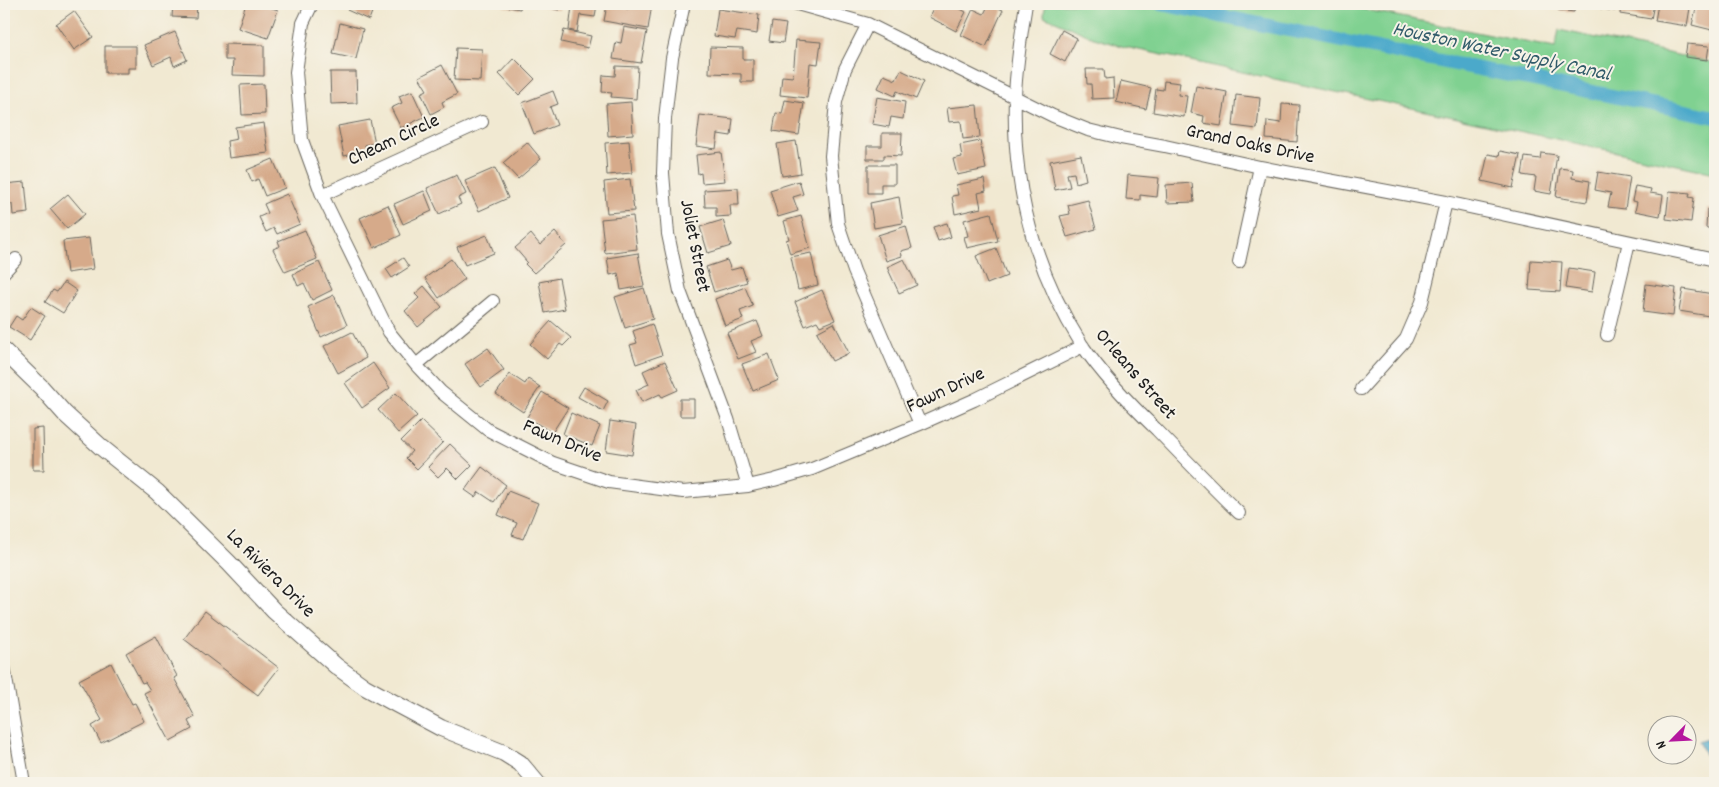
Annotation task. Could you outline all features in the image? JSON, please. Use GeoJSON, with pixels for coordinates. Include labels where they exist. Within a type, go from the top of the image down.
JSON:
{"type":"FeatureCollection","features":[{"type":"Feature","properties":{"kind":"street","name":"Fawn Drive"},"geometry":{"type":"LineString","coordinates":[[312,4],[303,23],[296,72],[302,140],[322,195],[389,332],[441,392],[488,430],[553,463],[609,482],[683,492],[748,486],[812,469],[920,424],[974,400],[1083,346]]}},
{"type":"Feature","properties":{"kind":"street","name":"Joliet Street"},"geometry":{"type":"LineString","coordinates":[[684,4],[672,58],[665,119],[663,173],[668,234],[680,290],[728,419],[748,486]]}},
{"type":"Feature","properties":{"kind":"street","name":"Grand Oaks Drive"},"geometry":{"type":"LineString","coordinates":[[797,4],[868,24],[1053,116],[1088,130],[1260,167],[1446,202],[1715,260]]}},
{"type":"Feature","properties":{"kind":"street","name":"Orleans Street"},"geometry":{"type":"LineString","coordinates":[[1026,4],[1015,96],[1017,157],[1023,203],[1034,246],[1052,292],[1083,346],[1123,396],[1239,513]]}},
{"type":"Feature","properties":{"kind":"street"},"geometry":{"type":"LineString","coordinates":[[868,24],[845,69],[836,102],[831,156],[838,224],[854,271],[920,424]]}},
{"type":"Feature","properties":{"kind":"street","name":"Cheam Circle"},"geometry":{"type":"LineString","coordinates":[[322,195],[482,122]]}},
{"type":"Feature","properties":{"kind":"street"},"geometry":{"type":"LineString","coordinates":[[1239,262],[1260,167]]}},
{"type":"Feature","properties":{"kind":"street"},"geometry":{"type":"LineString","coordinates":[[1361,389],[1406,339],[1422,302],[1446,202]]}},
{"type":"Feature","properties":{"kind":"street"},"geometry":{"type":"LineString","coordinates":[[1607,335],[1629,242]]}},
{"type":"Feature","properties":{"kind":"street"},"geometry":{"type":"LineString","coordinates":[[4,272],[16,259]]}},
{"type":"Feature","properties":{"kind":"street"},"geometry":{"type":"LineString","coordinates":[[416,365],[493,301]]}},
{"type":"Feature","properties":{"kind":"street","name":"La Riviera Drive"},"geometry":{"type":"LineString","coordinates":[[6,357],[41,387],[65,414],[101,447],[157,492],[229,563],[274,611],[336,666],[365,687],[442,728],[504,753],[520,763],[537,783]]}},
{"type":"Feature","properties":{"kind":"street"},"geometry":{"type":"LineString","coordinates":[[4,667],[24,783]]}},
{"type":"Feature","properties":{"kind":"green space"},"geometry":{"type":"Polygon","coordinates":[[[1045,4],[1337,4],[1555,48],[1559,30],[1715,63],[1715,173],[1125,47],[1094,38],[1044,16],[1045,4]]]}},
{"type":"Feature","properties":{"kind":"water"},"geometry":{"type":"Polygon","coordinates":[[[1715,735],[1715,769],[1707,759],[1699,741],[1715,735]]]}},
{"type":"Feature","properties":{"kind":"building"},"geometry":{"type":"Polygon","coordinates":[[[173,4],[197,4],[196,18],[172,17],[173,4]]]}},
{"type":"Feature","properties":{"kind":"building"},"geometry":{"type":"Polygon","coordinates":[[[246,4],[260,4],[278,10],[268,38],[238,28],[246,4]]]}},
{"type":"Feature","properties":{"kind":"building"},"geometry":{"type":"Polygon","coordinates":[[[350,4],[375,4],[369,20],[347,10],[350,4]]]}},
{"type":"Feature","properties":{"kind":"building"},"geometry":{"type":"Polygon","coordinates":[[[504,4],[521,4],[520,9],[503,6],[504,4]]]}},
{"type":"Feature","properties":{"kind":"building"},"geometry":{"type":"Polygon","coordinates":[[[533,4],[560,4],[559,10],[533,4]]]}},
{"type":"Feature","properties":{"kind":"building"},"geometry":{"type":"Polygon","coordinates":[[[563,4],[597,4],[595,17],[580,15],[577,32],[569,30],[572,6],[563,4]]]}},
{"type":"Feature","properties":{"kind":"building"},"geometry":{"type":"Polygon","coordinates":[[[629,4],[652,4],[648,29],[604,21],[607,5],[628,9],[629,4]]]}},
{"type":"Feature","properties":{"kind":"building"},"geometry":{"type":"Polygon","coordinates":[[[936,4],[951,4],[966,12],[956,31],[929,17],[936,4]]]}},
{"type":"Feature","properties":{"kind":"building"},"geometry":{"type":"Polygon","coordinates":[[[989,4],[1003,10],[986,47],[961,35],[973,9],[984,14],[989,4]]]}},
{"type":"Feature","properties":{"kind":"building"},"geometry":{"type":"Polygon","coordinates":[[[1559,4],[1575,4],[1574,12],[1558,10],[1559,4]]]}},
{"type":"Feature","properties":{"kind":"building"},"geometry":{"type":"Polygon","coordinates":[[[1584,4],[1616,4],[1615,11],[1584,6],[1584,4]]]}},
{"type":"Feature","properties":{"kind":"building"},"geometry":{"type":"Polygon","coordinates":[[[1621,4],[1654,4],[1651,19],[1620,14],[1621,4]]]}},
{"type":"Feature","properties":{"kind":"building"},"geometry":{"type":"Polygon","coordinates":[[[1658,4],[1678,4],[1677,6],[1690,8],[1687,26],[1655,21],[1658,4]]]}},
{"type":"Feature","properties":{"kind":"building"},"geometry":{"type":"Polygon","coordinates":[[[1697,4],[1715,7],[1715,28],[1712,30],[1692,25],[1697,4]]]}},
{"type":"Feature","properties":{"kind":"building"},"geometry":{"type":"Polygon","coordinates":[[[718,9],[759,15],[757,34],[737,31],[735,39],[714,36],[718,9]]]}},
{"type":"Feature","properties":{"kind":"building"},"geometry":{"type":"Polygon","coordinates":[[[74,11],[93,37],[74,50],[56,24],[74,11]]]}},
{"type":"Feature","properties":{"kind":"building"},"geometry":{"type":"Polygon","coordinates":[[[772,22],[786,24],[783,43],[769,41],[772,22]]]}},
{"type":"Feature","properties":{"kind":"building"},"geometry":{"type":"Polygon","coordinates":[[[340,23],[363,29],[356,59],[333,54],[340,23]]]}},
{"type":"Feature","properties":{"kind":"building"},"geometry":{"type":"Polygon","coordinates":[[[624,27],[647,31],[641,63],[613,59],[616,42],[621,43],[624,27]]]}},
{"type":"Feature","properties":{"kind":"building"},"geometry":{"type":"Polygon","coordinates":[[[564,30],[591,36],[588,48],[561,42],[564,30]]]}},
{"type":"Feature","properties":{"kind":"building"},"geometry":{"type":"Polygon","coordinates":[[[1062,30],[1077,38],[1065,62],[1050,54],[1062,30]]]}},
{"type":"Feature","properties":{"kind":"building"},"geometry":{"type":"Polygon","coordinates":[[[175,32],[187,60],[174,66],[171,57],[153,65],[144,45],[175,32]]]}},
{"type":"Feature","properties":{"kind":"building"},"geometry":{"type":"Polygon","coordinates":[[[796,40],[821,42],[818,64],[810,63],[807,98],[780,95],[782,76],[793,77],[796,40]]]}},
{"type":"Feature","properties":{"kind":"building"},"geometry":{"type":"Polygon","coordinates":[[[225,44],[264,45],[264,76],[232,75],[233,60],[225,60],[225,44]]]}},
{"type":"Feature","properties":{"kind":"building"},"geometry":{"type":"Polygon","coordinates":[[[1687,44],[1709,46],[1707,60],[1685,57],[1687,44]]]}},
{"type":"Feature","properties":{"kind":"building"},"geometry":{"type":"Polygon","coordinates":[[[105,46],[136,46],[136,68],[128,68],[128,73],[105,73],[105,46]]]}},
{"type":"Feature","properties":{"kind":"building"},"geometry":{"type":"Polygon","coordinates":[[[710,47],[743,48],[743,59],[753,59],[753,82],[741,82],[741,74],[709,73],[710,47]]]}},
{"type":"Feature","properties":{"kind":"building"},"geometry":{"type":"Polygon","coordinates":[[[456,48],[482,49],[480,81],[454,80],[456,48]]]}},
{"type":"Feature","properties":{"kind":"building"},"geometry":{"type":"Polygon","coordinates":[[[514,58],[535,79],[519,95],[499,74],[514,58]]]}},
{"type":"Feature","properties":{"kind":"building"},"geometry":{"type":"Polygon","coordinates":[[[442,65],[457,94],[442,102],[444,107],[431,114],[421,93],[427,90],[419,77],[442,65]]]}},
{"type":"Feature","properties":{"kind":"building"},"geometry":{"type":"Polygon","coordinates":[[[616,66],[638,67],[636,99],[611,97],[612,93],[602,92],[603,75],[615,76],[616,66]]]}},
{"type":"Feature","properties":{"kind":"building"},"geometry":{"type":"Polygon","coordinates":[[[1086,69],[1104,69],[1105,79],[1113,78],[1114,98],[1092,99],[1091,84],[1087,84],[1086,69]]]}},
{"type":"Feature","properties":{"kind":"building"},"geometry":{"type":"Polygon","coordinates":[[[901,70],[924,81],[916,99],[897,91],[895,96],[878,88],[884,75],[896,80],[901,70]]]}},
{"type":"Feature","properties":{"kind":"building"},"geometry":{"type":"Polygon","coordinates":[[[330,72],[356,72],[357,103],[331,104],[330,72]]]}},
{"type":"Feature","properties":{"kind":"building"},"geometry":{"type":"Polygon","coordinates":[[[1121,81],[1151,88],[1146,109],[1116,102],[1121,81]]]}},
{"type":"Feature","properties":{"kind":"building"},"geometry":{"type":"Polygon","coordinates":[[[1164,81],[1180,83],[1178,95],[1187,96],[1184,117],[1153,112],[1156,89],[1163,90],[1164,81]]]}},
{"type":"Feature","properties":{"kind":"building"},"geometry":{"type":"Polygon","coordinates":[[[264,84],[265,114],[242,115],[240,85],[264,84]]]}},
{"type":"Feature","properties":{"kind":"building"},"geometry":{"type":"Polygon","coordinates":[[[1196,86],[1227,92],[1221,126],[1203,123],[1204,116],[1191,113],[1196,86]]]}},
{"type":"Feature","properties":{"kind":"building"},"geometry":{"type":"Polygon","coordinates":[[[412,91],[424,117],[401,128],[391,108],[402,103],[399,96],[412,91]]]}},
{"type":"Feature","properties":{"kind":"building"},"geometry":{"type":"Polygon","coordinates":[[[553,91],[558,104],[550,107],[557,125],[534,134],[522,103],[553,91]]]}},
{"type":"Feature","properties":{"kind":"building"},"geometry":{"type":"Polygon","coordinates":[[[1236,95],[1260,98],[1257,129],[1233,126],[1236,95]]]}},
{"type":"Feature","properties":{"kind":"building"},"geometry":{"type":"Polygon","coordinates":[[[877,97],[905,102],[903,119],[891,117],[889,127],[872,124],[877,97]]]}},
{"type":"Feature","properties":{"kind":"building"},"geometry":{"type":"Polygon","coordinates":[[[785,100],[804,103],[799,135],[773,131],[776,113],[782,114],[785,100]]]}},
{"type":"Feature","properties":{"kind":"building"},"geometry":{"type":"Polygon","coordinates":[[[631,102],[633,134],[608,136],[606,104],[631,102]]]}},
{"type":"Feature","properties":{"kind":"building"},"geometry":{"type":"Polygon","coordinates":[[[1282,104],[1299,105],[1297,142],[1266,139],[1267,121],[1281,123],[1282,104]]]}},
{"type":"Feature","properties":{"kind":"building"},"geometry":{"type":"Polygon","coordinates":[[[977,105],[980,137],[963,139],[961,121],[949,122],[947,108],[977,105]]]}},
{"type":"Feature","properties":{"kind":"building"},"geometry":{"type":"Polygon","coordinates":[[[700,115],[733,119],[731,136],[718,134],[716,149],[696,146],[700,115]]]}},
{"type":"Feature","properties":{"kind":"building"},"geometry":{"type":"Polygon","coordinates":[[[370,120],[375,143],[365,145],[366,151],[344,156],[338,126],[370,120]]]}},
{"type":"Feature","properties":{"kind":"building"},"geometry":{"type":"Polygon","coordinates":[[[264,123],[268,153],[229,158],[227,141],[237,139],[235,127],[264,123]]]}},
{"type":"Feature","properties":{"kind":"building"},"geometry":{"type":"Polygon","coordinates":[[[882,133],[902,133],[901,156],[884,155],[884,159],[867,159],[867,146],[882,146],[882,133]]]}},
{"type":"Feature","properties":{"kind":"building"},"geometry":{"type":"Polygon","coordinates":[[[629,141],[632,173],[607,175],[605,143],[629,141]]]}},
{"type":"Feature","properties":{"kind":"building"},"geometry":{"type":"Polygon","coordinates":[[[796,141],[801,173],[782,176],[777,144],[796,141]]]}},
{"type":"Feature","properties":{"kind":"building"},"geometry":{"type":"Polygon","coordinates":[[[980,141],[986,169],[957,175],[953,159],[962,157],[960,145],[980,141]]]}},
{"type":"Feature","properties":{"kind":"building"},"geometry":{"type":"Polygon","coordinates":[[[527,142],[541,159],[518,179],[503,163],[527,142]]]}},
{"type":"Feature","properties":{"kind":"building"},"geometry":{"type":"Polygon","coordinates":[[[1500,151],[1520,155],[1513,188],[1482,181],[1488,154],[1499,156],[1500,151]]]}},
{"type":"Feature","properties":{"kind":"building"},"geometry":{"type":"Polygon","coordinates":[[[721,152],[725,181],[702,183],[701,173],[698,174],[696,155],[721,152]]]}},
{"type":"Feature","properties":{"kind":"building"},"geometry":{"type":"Polygon","coordinates":[[[1541,153],[1557,155],[1551,194],[1534,191],[1536,177],[1522,175],[1525,157],[1540,159],[1541,153]]]}},
{"type":"Feature","properties":{"kind":"building"},"geometry":{"type":"Polygon","coordinates":[[[1081,155],[1086,180],[1076,183],[1074,173],[1067,174],[1070,187],[1055,190],[1050,161],[1081,155]]]}},
{"type":"Feature","properties":{"kind":"building"},"geometry":{"type":"Polygon","coordinates":[[[273,159],[285,188],[265,196],[258,179],[252,182],[247,170],[273,159]]]}},
{"type":"Feature","properties":{"kind":"building"},"geometry":{"type":"Polygon","coordinates":[[[868,165],[895,165],[895,184],[881,184],[881,193],[868,193],[868,165]]]}},
{"type":"Feature","properties":{"kind":"building"},"geometry":{"type":"Polygon","coordinates":[[[495,168],[508,198],[479,211],[465,181],[495,168]]]}},
{"type":"Feature","properties":{"kind":"building"},"geometry":{"type":"Polygon","coordinates":[[[1560,168],[1573,170],[1572,178],[1590,181],[1587,202],[1556,197],[1560,168]]]}},
{"type":"Feature","properties":{"kind":"building"},"geometry":{"type":"Polygon","coordinates":[[[1598,172],[1630,177],[1625,209],[1608,207],[1611,193],[1595,190],[1598,172]]]}},
{"type":"Feature","properties":{"kind":"building"},"geometry":{"type":"Polygon","coordinates":[[[457,175],[466,194],[458,198],[461,204],[439,214],[427,188],[457,175]]]}},
{"type":"Feature","properties":{"kind":"building"},"geometry":{"type":"Polygon","coordinates":[[[1128,175],[1159,178],[1157,197],[1140,195],[1140,200],[1126,199],[1128,175]]]}},
{"type":"Feature","properties":{"kind":"building"},"geometry":{"type":"Polygon","coordinates":[[[630,179],[634,211],[607,213],[604,182],[630,179]]]}},
{"type":"Feature","properties":{"kind":"building"},"geometry":{"type":"Polygon","coordinates":[[[984,179],[986,191],[978,193],[981,208],[955,214],[952,196],[958,195],[956,185],[984,179]]]}},
{"type":"Feature","properties":{"kind":"building"},"geometry":{"type":"Polygon","coordinates":[[[799,181],[803,194],[793,197],[798,211],[778,217],[770,190],[799,181]]]}},
{"type":"Feature","properties":{"kind":"building"},"geometry":{"type":"Polygon","coordinates":[[[25,182],[28,213],[13,215],[12,204],[4,205],[4,184],[25,182]]]}},
{"type":"Feature","properties":{"kind":"building"},"geometry":{"type":"Polygon","coordinates":[[[1192,183],[1194,202],[1167,203],[1166,185],[1192,183]]]}},
{"type":"Feature","properties":{"kind":"building"},"geometry":{"type":"Polygon","coordinates":[[[1635,186],[1651,189],[1650,193],[1663,195],[1660,216],[1635,211],[1637,202],[1632,201],[1635,186]]]}},
{"type":"Feature","properties":{"kind":"building"},"geometry":{"type":"Polygon","coordinates":[[[738,188],[739,205],[730,205],[731,216],[716,217],[716,207],[705,207],[704,190],[738,188]]]}},
{"type":"Feature","properties":{"kind":"building"},"geometry":{"type":"Polygon","coordinates":[[[424,191],[432,211],[403,224],[394,204],[424,191]]]}},
{"type":"Feature","properties":{"kind":"building"},"geometry":{"type":"Polygon","coordinates":[[[1669,191],[1690,193],[1689,197],[1694,198],[1691,222],[1666,219],[1669,191]]]}},
{"type":"Feature","properties":{"kind":"building"},"geometry":{"type":"Polygon","coordinates":[[[68,194],[85,214],[67,229],[50,209],[68,194]]]}},
{"type":"Feature","properties":{"kind":"building"},"geometry":{"type":"Polygon","coordinates":[[[287,194],[300,224],[277,234],[274,228],[266,232],[259,217],[268,213],[264,204],[287,194]]]}},
{"type":"Feature","properties":{"kind":"building"},"geometry":{"type":"Polygon","coordinates":[[[899,197],[903,223],[874,228],[870,203],[899,197]]]}},
{"type":"Feature","properties":{"kind":"building"},"geometry":{"type":"Polygon","coordinates":[[[1088,200],[1096,229],[1067,237],[1060,216],[1070,214],[1068,205],[1088,200]]]}},
{"type":"Feature","properties":{"kind":"building"},"geometry":{"type":"Polygon","coordinates":[[[388,205],[401,235],[374,248],[360,218],[388,205]]]}},
{"type":"Feature","properties":{"kind":"building"},"geometry":{"type":"Polygon","coordinates":[[[1707,209],[1715,209],[1715,228],[1706,228],[1707,209]]]}},
{"type":"Feature","properties":{"kind":"building"},"geometry":{"type":"Polygon","coordinates":[[[991,213],[998,241],[967,248],[964,237],[968,236],[964,220],[991,213]]]}},
{"type":"Feature","properties":{"kind":"building"},"geometry":{"type":"Polygon","coordinates":[[[633,216],[637,249],[605,253],[601,219],[633,216]]]}},
{"type":"Feature","properties":{"kind":"building"},"geometry":{"type":"Polygon","coordinates":[[[801,216],[810,248],[790,254],[786,240],[789,239],[784,221],[801,216]]]}},
{"type":"Feature","properties":{"kind":"building"},"geometry":{"type":"Polygon","coordinates":[[[723,220],[731,246],[708,253],[700,227],[723,220]]]}},
{"type":"Feature","properties":{"kind":"building"},"geometry":{"type":"Polygon","coordinates":[[[947,223],[951,237],[938,241],[933,227],[947,223]]]}},
{"type":"Feature","properties":{"kind":"building"},"geometry":{"type":"Polygon","coordinates":[[[906,226],[912,248],[901,251],[902,256],[886,261],[878,235],[906,226]]]}},
{"type":"Feature","properties":{"kind":"building"},"geometry":{"type":"Polygon","coordinates":[[[305,230],[317,259],[285,272],[273,249],[280,246],[278,241],[305,230]]]}},
{"type":"Feature","properties":{"kind":"building"},"geometry":{"type":"Polygon","coordinates":[[[555,232],[566,245],[534,273],[525,264],[527,262],[515,248],[531,234],[540,245],[555,232]]]}},
{"type":"Feature","properties":{"kind":"building"},"geometry":{"type":"Polygon","coordinates":[[[487,235],[494,253],[465,265],[457,247],[487,235]]]}},
{"type":"Feature","properties":{"kind":"building"},"geometry":{"type":"Polygon","coordinates":[[[89,238],[93,269],[67,273],[63,241],[89,238]]]}},
{"type":"Feature","properties":{"kind":"building"},"geometry":{"type":"Polygon","coordinates":[[[996,248],[1007,276],[987,284],[976,256],[996,248]]]}},
{"type":"Feature","properties":{"kind":"building"},"geometry":{"type":"Polygon","coordinates":[[[638,253],[644,286],[621,290],[618,273],[610,275],[607,258],[638,253]]]}},
{"type":"Feature","properties":{"kind":"building"},"geometry":{"type":"Polygon","coordinates":[[[811,253],[818,285],[798,290],[791,257],[811,253]]]}},
{"type":"Feature","properties":{"kind":"building"},"geometry":{"type":"Polygon","coordinates":[[[403,258],[409,267],[392,278],[386,269],[403,258]]]}},
{"type":"Feature","properties":{"kind":"building"},"geometry":{"type":"Polygon","coordinates":[[[451,259],[465,279],[439,298],[425,278],[451,259]]]}},
{"type":"Feature","properties":{"kind":"building"},"geometry":{"type":"Polygon","coordinates":[[[904,259],[917,285],[899,293],[887,267],[904,259]]]}},
{"type":"Feature","properties":{"kind":"building"},"geometry":{"type":"Polygon","coordinates":[[[727,260],[731,270],[742,267],[747,282],[714,292],[706,267],[727,260]]]}},
{"type":"Feature","properties":{"kind":"building"},"geometry":{"type":"Polygon","coordinates":[[[1531,260],[1562,262],[1560,292],[1529,290],[1531,260]]]}},
{"type":"Feature","properties":{"kind":"building"},"geometry":{"type":"Polygon","coordinates":[[[319,262],[332,290],[312,300],[304,283],[298,286],[293,274],[319,262]]]}},
{"type":"Feature","properties":{"kind":"building"},"geometry":{"type":"Polygon","coordinates":[[[1569,268],[1595,272],[1592,292],[1566,288],[1569,268]]]}},
{"type":"Feature","properties":{"kind":"building"},"geometry":{"type":"Polygon","coordinates":[[[559,278],[565,309],[545,313],[539,282],[559,278]]]}},
{"type":"Feature","properties":{"kind":"building"},"geometry":{"type":"Polygon","coordinates":[[[64,282],[77,291],[63,313],[45,302],[53,290],[57,292],[64,282]]]}},
{"type":"Feature","properties":{"kind":"building"},"geometry":{"type":"Polygon","coordinates":[[[1646,284],[1676,288],[1673,316],[1643,312],[1646,284]]]}},
{"type":"Feature","properties":{"kind":"building"},"geometry":{"type":"Polygon","coordinates":[[[424,286],[442,307],[418,327],[405,311],[419,298],[415,294],[424,286]]]}},
{"type":"Feature","properties":{"kind":"building"},"geometry":{"type":"Polygon","coordinates":[[[745,287],[753,306],[740,311],[743,319],[725,326],[715,299],[745,287]]]}},
{"type":"Feature","properties":{"kind":"building"},"geometry":{"type":"Polygon","coordinates":[[[644,288],[653,319],[625,328],[615,297],[644,288]]]}},
{"type":"Feature","properties":{"kind":"building"},"geometry":{"type":"Polygon","coordinates":[[[1683,289],[1713,294],[1709,316],[1679,311],[1683,289]]]}},
{"type":"Feature","properties":{"kind":"building"},"geometry":{"type":"Polygon","coordinates":[[[822,290],[835,320],[820,326],[817,321],[805,326],[795,302],[822,290]]]}},
{"type":"Feature","properties":{"kind":"building"},"geometry":{"type":"Polygon","coordinates":[[[334,295],[347,325],[321,337],[308,307],[334,295]]]}},
{"type":"Feature","properties":{"kind":"building"},"geometry":{"type":"Polygon","coordinates":[[[31,307],[45,316],[30,340],[9,327],[16,316],[22,320],[31,307]]]}},
{"type":"Feature","properties":{"kind":"building"},"geometry":{"type":"Polygon","coordinates":[[[551,321],[571,338],[563,346],[560,344],[547,359],[530,344],[551,321]]]}},
{"type":"Feature","properties":{"kind":"building"},"geometry":{"type":"Polygon","coordinates":[[[757,321],[763,336],[751,341],[756,352],[738,359],[727,333],[757,321]]]}},
{"type":"Feature","properties":{"kind":"building"},"geometry":{"type":"Polygon","coordinates":[[[834,323],[849,353],[832,361],[817,332],[834,323]]]}},
{"type":"Feature","properties":{"kind":"building"},"geometry":{"type":"Polygon","coordinates":[[[652,324],[662,355],[636,364],[630,345],[637,343],[633,331],[652,324]]]}},
{"type":"Feature","properties":{"kind":"building"},"geometry":{"type":"Polygon","coordinates":[[[352,332],[366,358],[338,373],[324,346],[352,332]]]}},
{"type":"Feature","properties":{"kind":"building"},"geometry":{"type":"Polygon","coordinates":[[[488,348],[504,370],[481,387],[465,364],[488,348]]]}},
{"type":"Feature","properties":{"kind":"building"},"geometry":{"type":"Polygon","coordinates":[[[769,354],[779,380],[753,391],[742,364],[769,354]]]}},
{"type":"Feature","properties":{"kind":"building"},"geometry":{"type":"Polygon","coordinates":[[[665,361],[678,390],[662,397],[660,394],[642,402],[636,390],[649,384],[643,371],[665,361]]]}},
{"type":"Feature","properties":{"kind":"building"},"geometry":{"type":"Polygon","coordinates":[[[373,363],[390,388],[362,408],[345,383],[373,363]]]}},
{"type":"Feature","properties":{"kind":"building"},"geometry":{"type":"Polygon","coordinates":[[[510,374],[525,384],[528,379],[540,387],[523,412],[496,394],[510,374]]]}},
{"type":"Feature","properties":{"kind":"building"},"geometry":{"type":"Polygon","coordinates":[[[584,387],[608,401],[603,411],[578,397],[584,387]]]}},
{"type":"Feature","properties":{"kind":"building"},"geometry":{"type":"Polygon","coordinates":[[[542,392],[568,408],[552,433],[527,417],[542,392]]]}},
{"type":"Feature","properties":{"kind":"building"},"geometry":{"type":"Polygon","coordinates":[[[396,393],[417,416],[398,433],[378,410],[396,393]]]}},
{"type":"Feature","properties":{"kind":"building"},"geometry":{"type":"Polygon","coordinates":[[[680,399],[694,399],[694,416],[680,416],[680,399]]]}},
{"type":"Feature","properties":{"kind":"building"},"geometry":{"type":"Polygon","coordinates":[[[571,413],[600,426],[592,446],[563,434],[571,413]]]}},
{"type":"Feature","properties":{"kind":"building"},"geometry":{"type":"Polygon","coordinates":[[[421,421],[443,442],[417,469],[406,458],[412,451],[401,441],[421,421]]]}},
{"type":"Feature","properties":{"kind":"building"},"geometry":{"type":"Polygon","coordinates":[[[610,421],[636,425],[632,455],[606,451],[610,421]]]}},
{"type":"Feature","properties":{"kind":"building"},"geometry":{"type":"Polygon","coordinates":[[[43,428],[44,470],[33,470],[33,429],[43,428]]]}},
{"type":"Feature","properties":{"kind":"building"},"geometry":{"type":"Polygon","coordinates":[[[450,444],[472,465],[458,479],[447,468],[438,477],[428,467],[450,444]]]}},
{"type":"Feature","properties":{"kind":"building"},"geometry":{"type":"Polygon","coordinates":[[[482,467],[506,485],[494,502],[479,492],[475,497],[465,490],[482,467]]]}},
{"type":"Feature","properties":{"kind":"building"},"geometry":{"type":"Polygon","coordinates":[[[508,491],[538,503],[523,539],[512,535],[517,523],[498,515],[508,491]]]}},
{"type":"Feature","properties":{"kind":"building"},"geometry":{"type":"Polygon","coordinates":[[[205,611],[279,668],[258,695],[184,639],[205,611]]]}},
{"type":"Feature","properties":{"kind":"building"},"geometry":{"type":"Polygon","coordinates":[[[156,636],[177,676],[174,678],[195,717],[188,721],[192,729],[170,741],[144,693],[150,690],[145,682],[142,683],[126,653],[156,636]]]}},
{"type":"Feature","properties":{"kind":"building"},"geometry":{"type":"Polygon","coordinates":[[[111,663],[132,704],[135,703],[144,721],[101,743],[92,726],[102,720],[79,680],[111,663]]]}},
{"type":"Feature","properties":{"kind":"waterway","name":"Houston Water Supply Canal"},"geometry":{"type":"LineString","coordinates":[[1161,4],[1715,117]]}}]}
